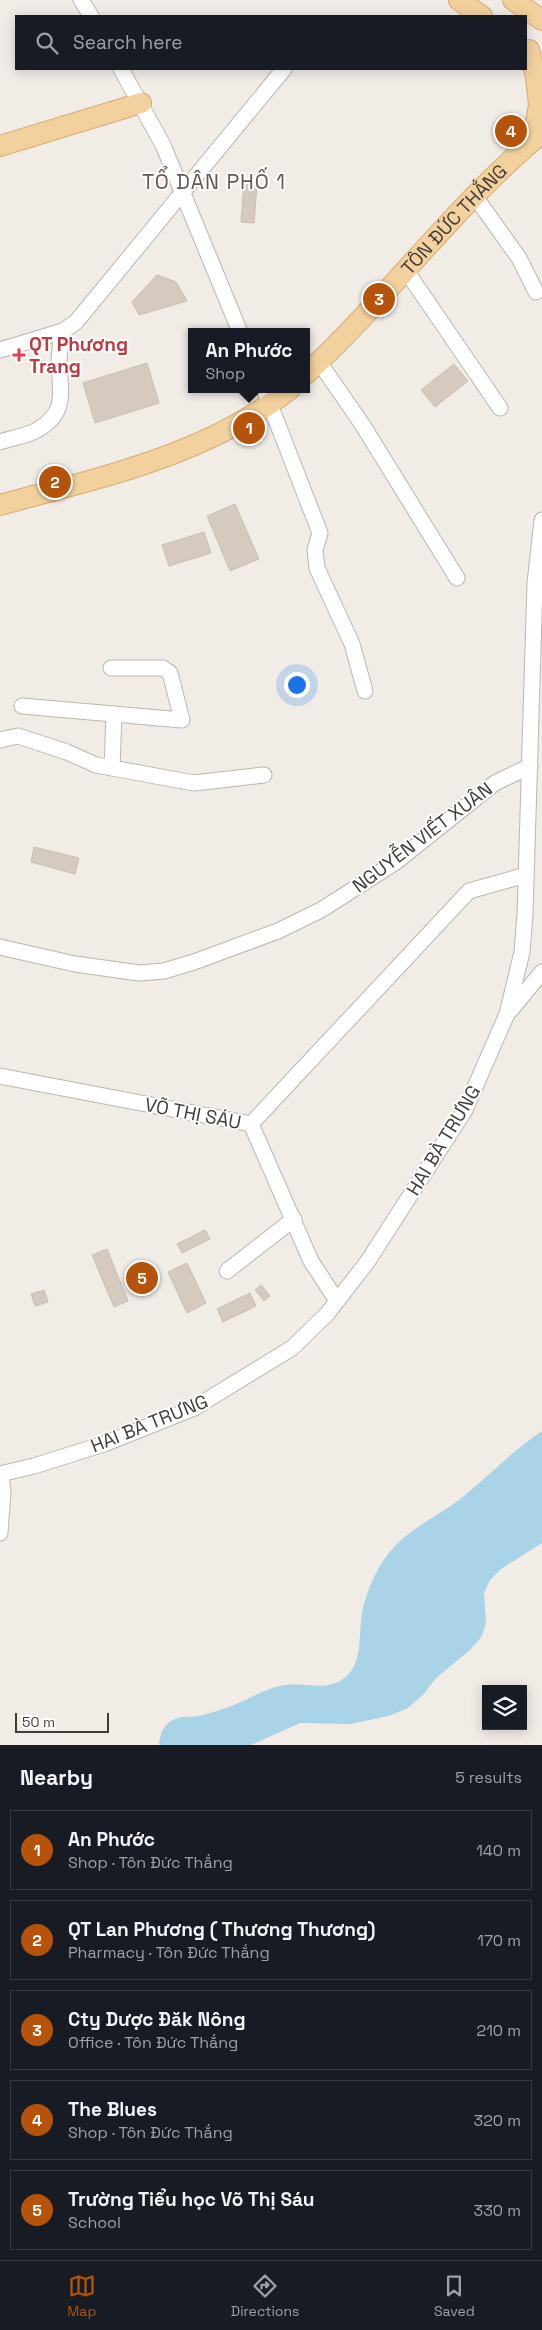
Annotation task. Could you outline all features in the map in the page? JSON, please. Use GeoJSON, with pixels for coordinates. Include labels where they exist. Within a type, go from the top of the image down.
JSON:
{"type":"FeatureCollection","features":[{"type":"Feature","properties":{"kind":"main road"},"geometry":{"type":"LineString","coordinates":[[459,0],[481,15]]}},
{"type":"Feature","properties":{"kind":"main road"},"geometry":{"type":"LineString","coordinates":[[513,0],[542,20]]}},
{"type":"Feature","properties":{"kind":"main road"},"geometry":{"type":"LineString","coordinates":[[532,52],[539,105],[539,137]]}},
{"type":"Feature","properties":{"kind":"main road"},"geometry":{"type":"LineString","coordinates":[[0,146],[141,103]]}},
{"type":"Feature","properties":{"kind":"main road","name":"TÔN ĐỨC THẮNG"},"geometry":{"type":"LineString","coordinates":[[313,368],[474,195],[539,137]]}},
{"type":"Feature","properties":{"kind":"main road"},"geometry":{"type":"LineString","coordinates":[[0,504],[179,453],[232,429],[267,397]]}},
{"type":"Feature","properties":{"kind":"street"},"geometry":{"type":"LineString","coordinates":[[81,0],[89,15]]}},
{"type":"Feature","properties":{"kind":"street"},"geometry":{"type":"LineString","coordinates":[[122,70],[163,145],[238,328]]}},
{"type":"Feature","properties":{"kind":"street"},"geometry":{"type":"LineString","coordinates":[[0,350],[63,331],[76,322],[283,70]]}},
{"type":"Feature","properties":{"kind":"street"},"geometry":{"type":"LineString","coordinates":[[474,195],[520,258],[536,292]]}},
{"type":"Feature","properties":{"kind":"street"},"geometry":{"type":"LineString","coordinates":[[405,269],[500,408]]}},
{"type":"Feature","properties":{"kind":"street"},"geometry":{"type":"LineString","coordinates":[[0,442],[36,431],[49,422],[58,411],[61,399],[59,359],[63,331]]}},
{"type":"Feature","properties":{"kind":"street"},"geometry":{"type":"LineString","coordinates":[[313,368],[362,424],[458,578]]}},
{"type":"Feature","properties":{"kind":"street"},"geometry":{"type":"LineString","coordinates":[[267,397],[320,532],[315,550],[317,568],[352,644],[365,692]]}},
{"type":"Feature","properties":{"kind":"street","name":"HAI BÀ TRƯNG"},"geometry":{"type":"LineString","coordinates":[[0,1474],[34,1466],[104,1444],[194,1408],[292,1348],[327,1314],[368,1261],[465,1110],[507,1014],[522,952],[535,583],[542,520]]}},
{"type":"Feature","properties":{"kind":"street"},"geometry":{"type":"LineString","coordinates":[[22,706],[182,720],[170,673],[163,668],[111,668]]}},
{"type":"Feature","properties":{"kind":"street"},"geometry":{"type":"LineString","coordinates":[[112,768],[114,714]]}},
{"type":"Feature","properties":{"kind":"street"},"geometry":{"type":"LineString","coordinates":[[0,740],[18,736],[67,752],[96,765],[194,783],[264,775]]}},
{"type":"Feature","properties":{"kind":"street","name":"NGUYỄN VIẾT XUÂN"},"geometry":{"type":"LineString","coordinates":[[0,947],[75,964],[139,973],[164,971],[194,962],[278,931],[321,910],[396,862],[495,783],[530,766]]}},
{"type":"Feature","properties":{"kind":"street"},"geometry":{"type":"LineString","coordinates":[[251,1124],[470,891],[526,875]]}},
{"type":"Feature","properties":{"kind":"street"},"geometry":{"type":"LineString","coordinates":[[507,1014],[542,972]]}},
{"type":"Feature","properties":{"kind":"street","name":"VÕ THỊ SÁU"},"geometry":{"type":"LineString","coordinates":[[0,1076],[251,1124],[311,1261],[337,1301]]}},
{"type":"Feature","properties":{"kind":"street"},"geometry":{"type":"LineString","coordinates":[[227,1271],[294,1219]]}},
{"type":"Feature","properties":{"kind":"street"},"geometry":{"type":"LineString","coordinates":[[0,1474],[3,1492],[0,1533]]}},
{"type":"Feature","properties":{"kind":"water"},"geometry":{"type":"Polygon","coordinates":[[[542,1431],[542,1543],[501,1569],[490,1580],[484,1593],[486,1623],[482,1636],[470,1650],[436,1678],[423,1695],[408,1708],[389,1716],[350,1724],[300,1723],[251,1745],[159,1745],[164,1727],[176,1718],[199,1716],[220,1710],[278,1686],[292,1684],[327,1685],[340,1681],[348,1675],[354,1667],[357,1658],[361,1617],[366,1597],[380,1566],[388,1554],[418,1527],[464,1496],[511,1454],[542,1431]]]}},
{"type":"Feature","properties":{"kind":"building"},"geometry":{"type":"Polygon","coordinates":[[[244,184],[257,185],[254,223],[241,222],[244,184]]]}},
{"type":"Feature","properties":{"kind":"building"},"geometry":{"type":"Polygon","coordinates":[[[157,275],[176,282],[187,301],[139,315],[132,302],[157,275]]]}},
{"type":"Feature","properties":{"kind":"building"},"geometry":{"type":"Polygon","coordinates":[[[147,363],[159,403],[95,423],[83,383],[147,363]]]}},
{"type":"Feature","properties":{"kind":"building"},"geometry":{"type":"Polygon","coordinates":[[[454,364],[468,381],[435,407],[421,390],[454,364]]]}},
{"type":"Feature","properties":{"kind":"building"},"geometry":{"type":"Polygon","coordinates":[[[235,504],[259,559],[230,571],[207,516],[235,504]]]}},
{"type":"Feature","properties":{"kind":"building"},"geometry":{"type":"Polygon","coordinates":[[[204,532],[211,553],[169,566],[162,545],[204,532]]]}},
{"type":"Feature","properties":{"kind":"building"},"geometry":{"type":"Polygon","coordinates":[[[34,847],[79,858],[75,874],[31,862],[34,847]]]}},
{"type":"Feature","properties":{"kind":"building"},"geometry":{"type":"Polygon","coordinates":[[[205,1230],[210,1239],[182,1253],[177,1244],[205,1230]]]}},
{"type":"Feature","properties":{"kind":"building"},"geometry":{"type":"Polygon","coordinates":[[[107,1249],[128,1301],[114,1307],[92,1255],[107,1249]]]}},
{"type":"Feature","properties":{"kind":"building"},"geometry":{"type":"Polygon","coordinates":[[[187,1263],[206,1303],[187,1313],[168,1272],[187,1263]]]}},
{"type":"Feature","properties":{"kind":"building"},"geometry":{"type":"Polygon","coordinates":[[[261,1285],[270,1296],[264,1301],[255,1290],[261,1285]]]}},
{"type":"Feature","properties":{"kind":"building"},"geometry":{"type":"Polygon","coordinates":[[[44,1290],[48,1302],[35,1306],[31,1294],[44,1290]]]}},
{"type":"Feature","properties":{"kind":"building"},"geometry":{"type":"Polygon","coordinates":[[[250,1293],[256,1306],[223,1322],[217,1309],[250,1293]]]}},
{"type":"Feature","properties":{"kind":"place","name":"The Blues"},"geometry":{"type":"Point","coordinates":[511,131]}},
{"type":"Feature","properties":{"kind":"place","name":"Cty Dược Đăk Nông"},"geometry":{"type":"Point","coordinates":[379,299]}},
{"type":"Feature","properties":{"kind":"place","name":"QT Phương Trang"},"geometry":{"type":"Point","coordinates":[19,355]}},
{"type":"Feature","properties":{"kind":"place","name":"An Phước"},"geometry":{"type":"Point","coordinates":[249,428]}},
{"type":"Feature","properties":{"kind":"place","name":"QT Lan Phương ( Thương Thương)"},"geometry":{"type":"Point","coordinates":[55,482]}},
{"type":"Feature","properties":{"kind":"place","name":"Trường Tiểu học Võ Thị Sáu"},"geometry":{"type":"Point","coordinates":[142,1278]}},
{"type":"Feature","properties":{"kind":"district","name":"TỔ DÂN PHỐ 1"},"geometry":{"type":"Point","coordinates":[214,182]}}]}
